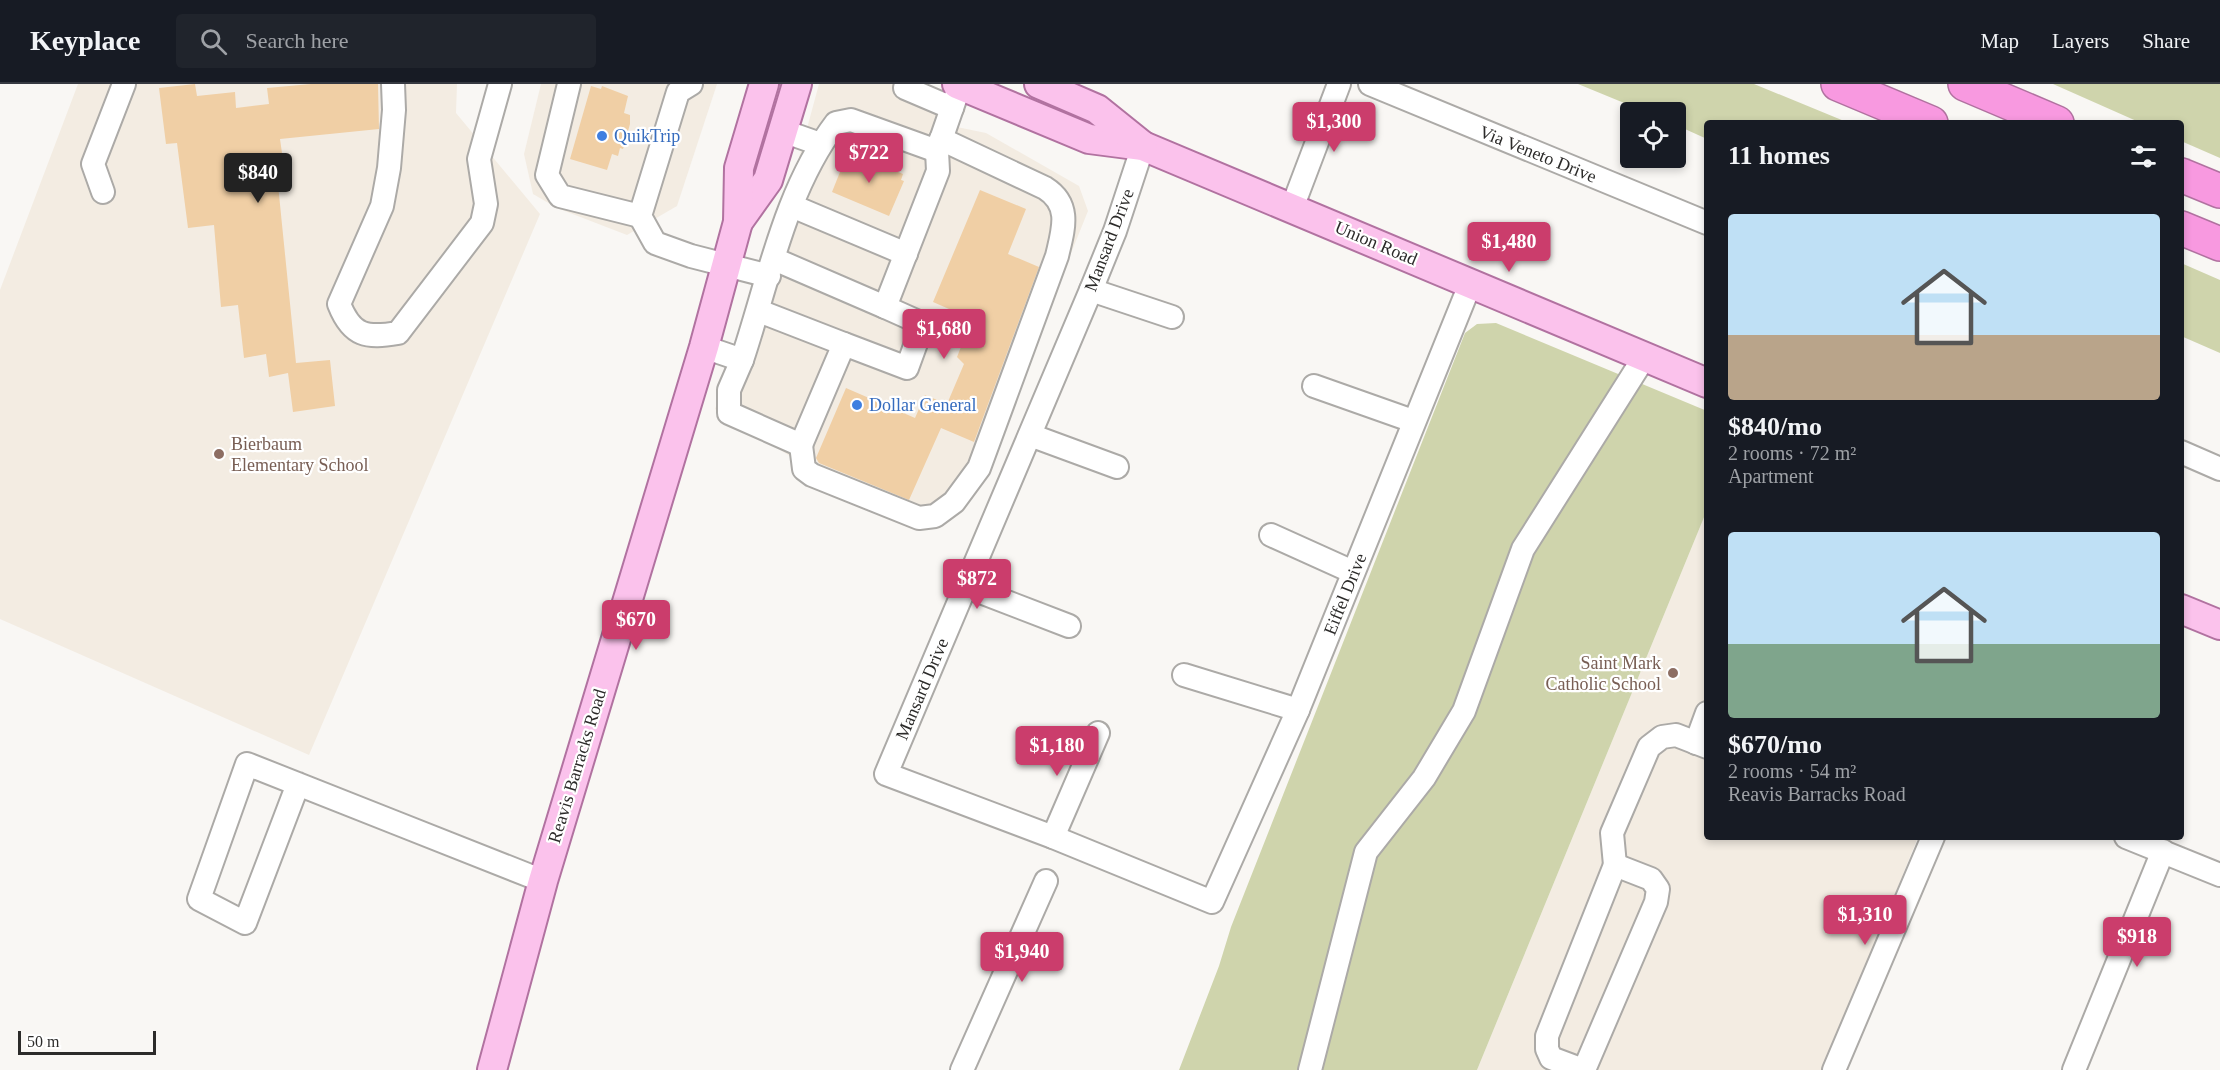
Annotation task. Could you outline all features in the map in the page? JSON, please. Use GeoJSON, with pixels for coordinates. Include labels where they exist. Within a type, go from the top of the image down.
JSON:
{"type":"FeatureCollection","features":[{"type":"Feature","properties":{"kind":"highway"},"geometry":{"type":"LineString","coordinates":[[1838,84],[1924,120]]}},
{"type":"Feature","properties":{"kind":"highway"},"geometry":{"type":"LineString","coordinates":[[1965,84],[2050,120]]}},
{"type":"Feature","properties":{"kind":"highway"},"geometry":{"type":"LineString","coordinates":[[2184,176],[2220,191]]}},
{"type":"Feature","properties":{"kind":"highway"},"geometry":{"type":"LineString","coordinates":[[2184,229],[2220,244]]}},
{"type":"Feature","properties":{"kind":"main road","name":"Reavis Barracks Road"},"geometry":{"type":"LineString","coordinates":[[492,1070],[543,881],[704,347],[738,222],[739,168],[764,84]]}},
{"type":"Feature","properties":{"kind":"main road","name":"Reavis Barracks Road"},"geometry":{"type":"LineString","coordinates":[[738,222],[768,180],[797,84]]}},
{"type":"Feature","properties":{"kind":"main road","name":"Union Road"},"geometry":{"type":"LineString","coordinates":[[1039,84],[1097,109],[1143,146]]}},
{"type":"Feature","properties":{"kind":"main road","name":"Union Road"},"geometry":{"type":"LineString","coordinates":[[957,92],[1089,139],[1143,146],[1704,382]]}},
{"type":"Feature","properties":{"kind":"main road"},"geometry":{"type":"LineString","coordinates":[[2184,610],[2220,625]]}},
{"type":"Feature","properties":{"kind":"street"},"geometry":{"type":"LineString","coordinates":[[103,192],[93,164],[124,84]]}},
{"type":"Feature","properties":{"kind":"street"},"geometry":{"type":"LineString","coordinates":[[393,84],[392,133],[382,206],[339,304],[345,320],[360,332],[373,337],[398,333],[482,223],[486,204],[479,159],[500,84]]}},
{"type":"Feature","properties":{"kind":"street"},"geometry":{"type":"LineString","coordinates":[[569,84],[547,175],[560,196],[640,216]]}},
{"type":"Feature","properties":{"kind":"street"},"geometry":{"type":"LineString","coordinates":[[691,84],[678,92],[640,216],[655,243],[726,266],[771,267],[885,307],[923,324],[907,368],[759,311]]}},
{"type":"Feature","properties":{"kind":"street"},"geometry":{"type":"LineString","coordinates":[[885,307],[938,171],[939,145],[957,92],[905,88],[906,84]]}},
{"type":"Feature","properties":{"kind":"street"},"geometry":{"type":"LineString","coordinates":[[1292,208],[1339,84]]}},
{"type":"Feature","properties":{"kind":"street","name":"Via Veneto Drive"},"geometry":{"type":"LineString","coordinates":[[1370,84],[1704,222]]}},
{"type":"Feature","properties":{"kind":"street"},"geometry":{"type":"LineString","coordinates":[[801,445],[729,413],[729,390],[759,311],[792,206],[820,144],[836,123],[851,120],[939,145],[1054,194],[1066,220],[1057,256],[979,468],[954,502],[935,516],[920,518],[804,470],[801,445],[844,344]]}},
{"type":"Feature","properties":{"kind":"street"},"geometry":{"type":"LineString","coordinates":[[783,131],[820,144]]}},
{"type":"Feature","properties":{"kind":"street","name":"Mansard Drive"},"geometry":{"type":"LineString","coordinates":[[1143,146],[1115,231],[1091,290],[886,774],[1053,837],[1212,902]]}},
{"type":"Feature","properties":{"kind":"street"},"geometry":{"type":"LineString","coordinates":[[792,206],[906,254]]}},
{"type":"Feature","properties":{"kind":"street","name":"Eiffel Drive"},"geometry":{"type":"LineString","coordinates":[[1212,902],[1298,710],[1471,282]]}},
{"type":"Feature","properties":{"kind":"street"},"geometry":{"type":"LineString","coordinates":[[1091,290],[1172,317]]}},
{"type":"Feature","properties":{"kind":"street"},"geometry":{"type":"LineString","coordinates":[[704,347],[742,360]]}},
{"type":"Feature","properties":{"kind":"street"},"geometry":{"type":"LineString","coordinates":[[1310,1070],[1366,852],[1424,778],[1464,711],[1523,549],[1645,356]]}},
{"type":"Feature","properties":{"kind":"street"},"geometry":{"type":"LineString","coordinates":[[1314,386],[1413,421]]}},
{"type":"Feature","properties":{"kind":"street"},"geometry":{"type":"LineString","coordinates":[[1030,435],[1117,467]]}},
{"type":"Feature","properties":{"kind":"street"},"geometry":{"type":"LineString","coordinates":[[2184,453],[2220,469]]}},
{"type":"Feature","properties":{"kind":"street"},"geometry":{"type":"LineString","coordinates":[[1271,535],[1353,572]]}},
{"type":"Feature","properties":{"kind":"street"},"geometry":{"type":"LineString","coordinates":[[965,586],[1069,626]]}},
{"type":"Feature","properties":{"kind":"street"},"geometry":{"type":"LineString","coordinates":[[1184,675],[1298,710]]}},
{"type":"Feature","properties":{"kind":"street"},"geometry":{"type":"LineString","coordinates":[[1615,865],[1651,879],[1658,889],[1656,902],[1584,1070],[1551,1058],[1547,1049],[1547,1036],[1615,865],[1612,833],[1649,747],[1662,736],[1676,735],[1701,745],[1704,729]]}},
{"type":"Feature","properties":{"kind":"street"},"geometry":{"type":"LineString","coordinates":[[1053,837],[1098,733]]}},
{"type":"Feature","properties":{"kind":"street"},"geometry":{"type":"LineString","coordinates":[[298,784],[245,923],[199,899],[247,764],[298,784],[543,881]]}},
{"type":"Feature","properties":{"kind":"street"},"geometry":{"type":"LineString","coordinates":[[1834,1070],[1928,840]]}},
{"type":"Feature","properties":{"kind":"street"},"geometry":{"type":"LineString","coordinates":[[2134,840],[2220,875]]}},
{"type":"Feature","properties":{"kind":"street"},"geometry":{"type":"LineString","coordinates":[[2074,1070],[2163,851]]}},
{"type":"Feature","properties":{"kind":"street"},"geometry":{"type":"LineString","coordinates":[[962,1070],[1046,881]]}},
{"type":"Feature","properties":{"kind":"shaded area","name":"Bierbaum Elementary School"},"geometry":{"type":"Polygon","coordinates":[[[78,84],[457,84],[456,113],[540,214],[309,755],[0,619],[0,290],[78,84]]]}},
{"type":"Feature","properties":{"kind":"shaded area"},"geometry":{"type":"Polygon","coordinates":[[[541,84],[717,84],[677,206],[627,235],[557,208],[533,194],[524,154],[541,84]]]}},
{"type":"Feature","properties":{"kind":"shaded area"},"geometry":{"type":"Polygon","coordinates":[[[819,84],[912,84],[966,109],[957,127],[986,133],[1079,186],[1088,211],[979,482],[925,515],[804,465],[715,409],[793,180],[819,84]]]}},
{"type":"Feature","properties":{"kind":"shaded area","name":"Saint Mark Catholic School"},"geometry":{"type":"Polygon","coordinates":[[[1704,517],[1704,840],[1917,840],[1824,1070],[1477,1070],[1704,517]]]}},
{"type":"Feature","properties":{"kind":"green space"},"geometry":{"type":"Polygon","coordinates":[[[1578,84],[1754,84],[1842,120],[1704,120],[1704,138],[1686,130],[1686,102],[1622,102],[1578,84]]]}},
{"type":"Feature","properties":{"kind":"green space"},"geometry":{"type":"Polygon","coordinates":[[[2053,84],[2220,84],[2220,158],[2184,142],[2184,120],[2134,120],[2053,84]]]}},
{"type":"Feature","properties":{"kind":"green space"},"geometry":{"type":"Polygon","coordinates":[[[2184,264],[2220,280],[2220,353],[2184,337],[2184,264]]]}},
{"type":"Feature","properties":{"kind":"green space"},"geometry":{"type":"Polygon","coordinates":[[[1496,323],[1704,410],[1704,517],[1477,1070],[1179,1070],[1219,966],[1231,927],[1465,333],[1477,324],[1496,323]]]}},
{"type":"Feature","properties":{"kind":"building","name":"Bierbaum Elementary School"},"geometry":{"type":"Polygon","coordinates":[[[195,84],[197,96],[235,92],[236,108],[269,104],[267,88],[311,84],[378,84],[379,129],[280,139],[282,153],[275,155],[296,363],[330,360],[335,406],[293,412],[288,373],[269,377],[266,354],[244,358],[238,305],[221,307],[214,225],[188,228],[177,143],[166,144],[159,88],[195,84]]]}},
{"type":"Feature","properties":{"kind":"building","name":"QuikTrip"},"geometry":{"type":"Polygon","coordinates":[[[591,86],[601,89],[602,86],[628,96],[624,113],[630,115],[630,124],[623,149],[620,148],[618,156],[612,154],[607,170],[570,159],[591,86]]]}},
{"type":"Feature","properties":{"kind":"building"},"geometry":{"type":"Polygon","coordinates":[[[852,153],[903,174],[901,180],[904,181],[889,216],[832,192],[846,157],[850,159],[852,153]]]}},
{"type":"Feature","properties":{"kind":"building"},"geometry":{"type":"Polygon","coordinates":[[[980,190],[1026,209],[1008,254],[1039,267],[974,442],[941,428],[909,500],[819,463],[816,458],[846,388],[915,418],[925,395],[947,404],[964,364],[957,357],[972,319],[933,302],[980,190]]]}},
{"type":"Feature","properties":{"kind":"place","name":"QuikTrip"},"geometry":{"type":"Point","coordinates":[602,136]}},
{"type":"Feature","properties":{"kind":"place","name":"Dollar General"},"geometry":{"type":"Point","coordinates":[857,405]}},
{"type":"Feature","properties":{"kind":"place","name":"Bierbaum Elementary School"},"geometry":{"type":"Point","coordinates":[219,454]}},
{"type":"Feature","properties":{"kind":"place","name":"Saint Mark Catholic School"},"geometry":{"type":"Point","coordinates":[1673,673]}}]}
